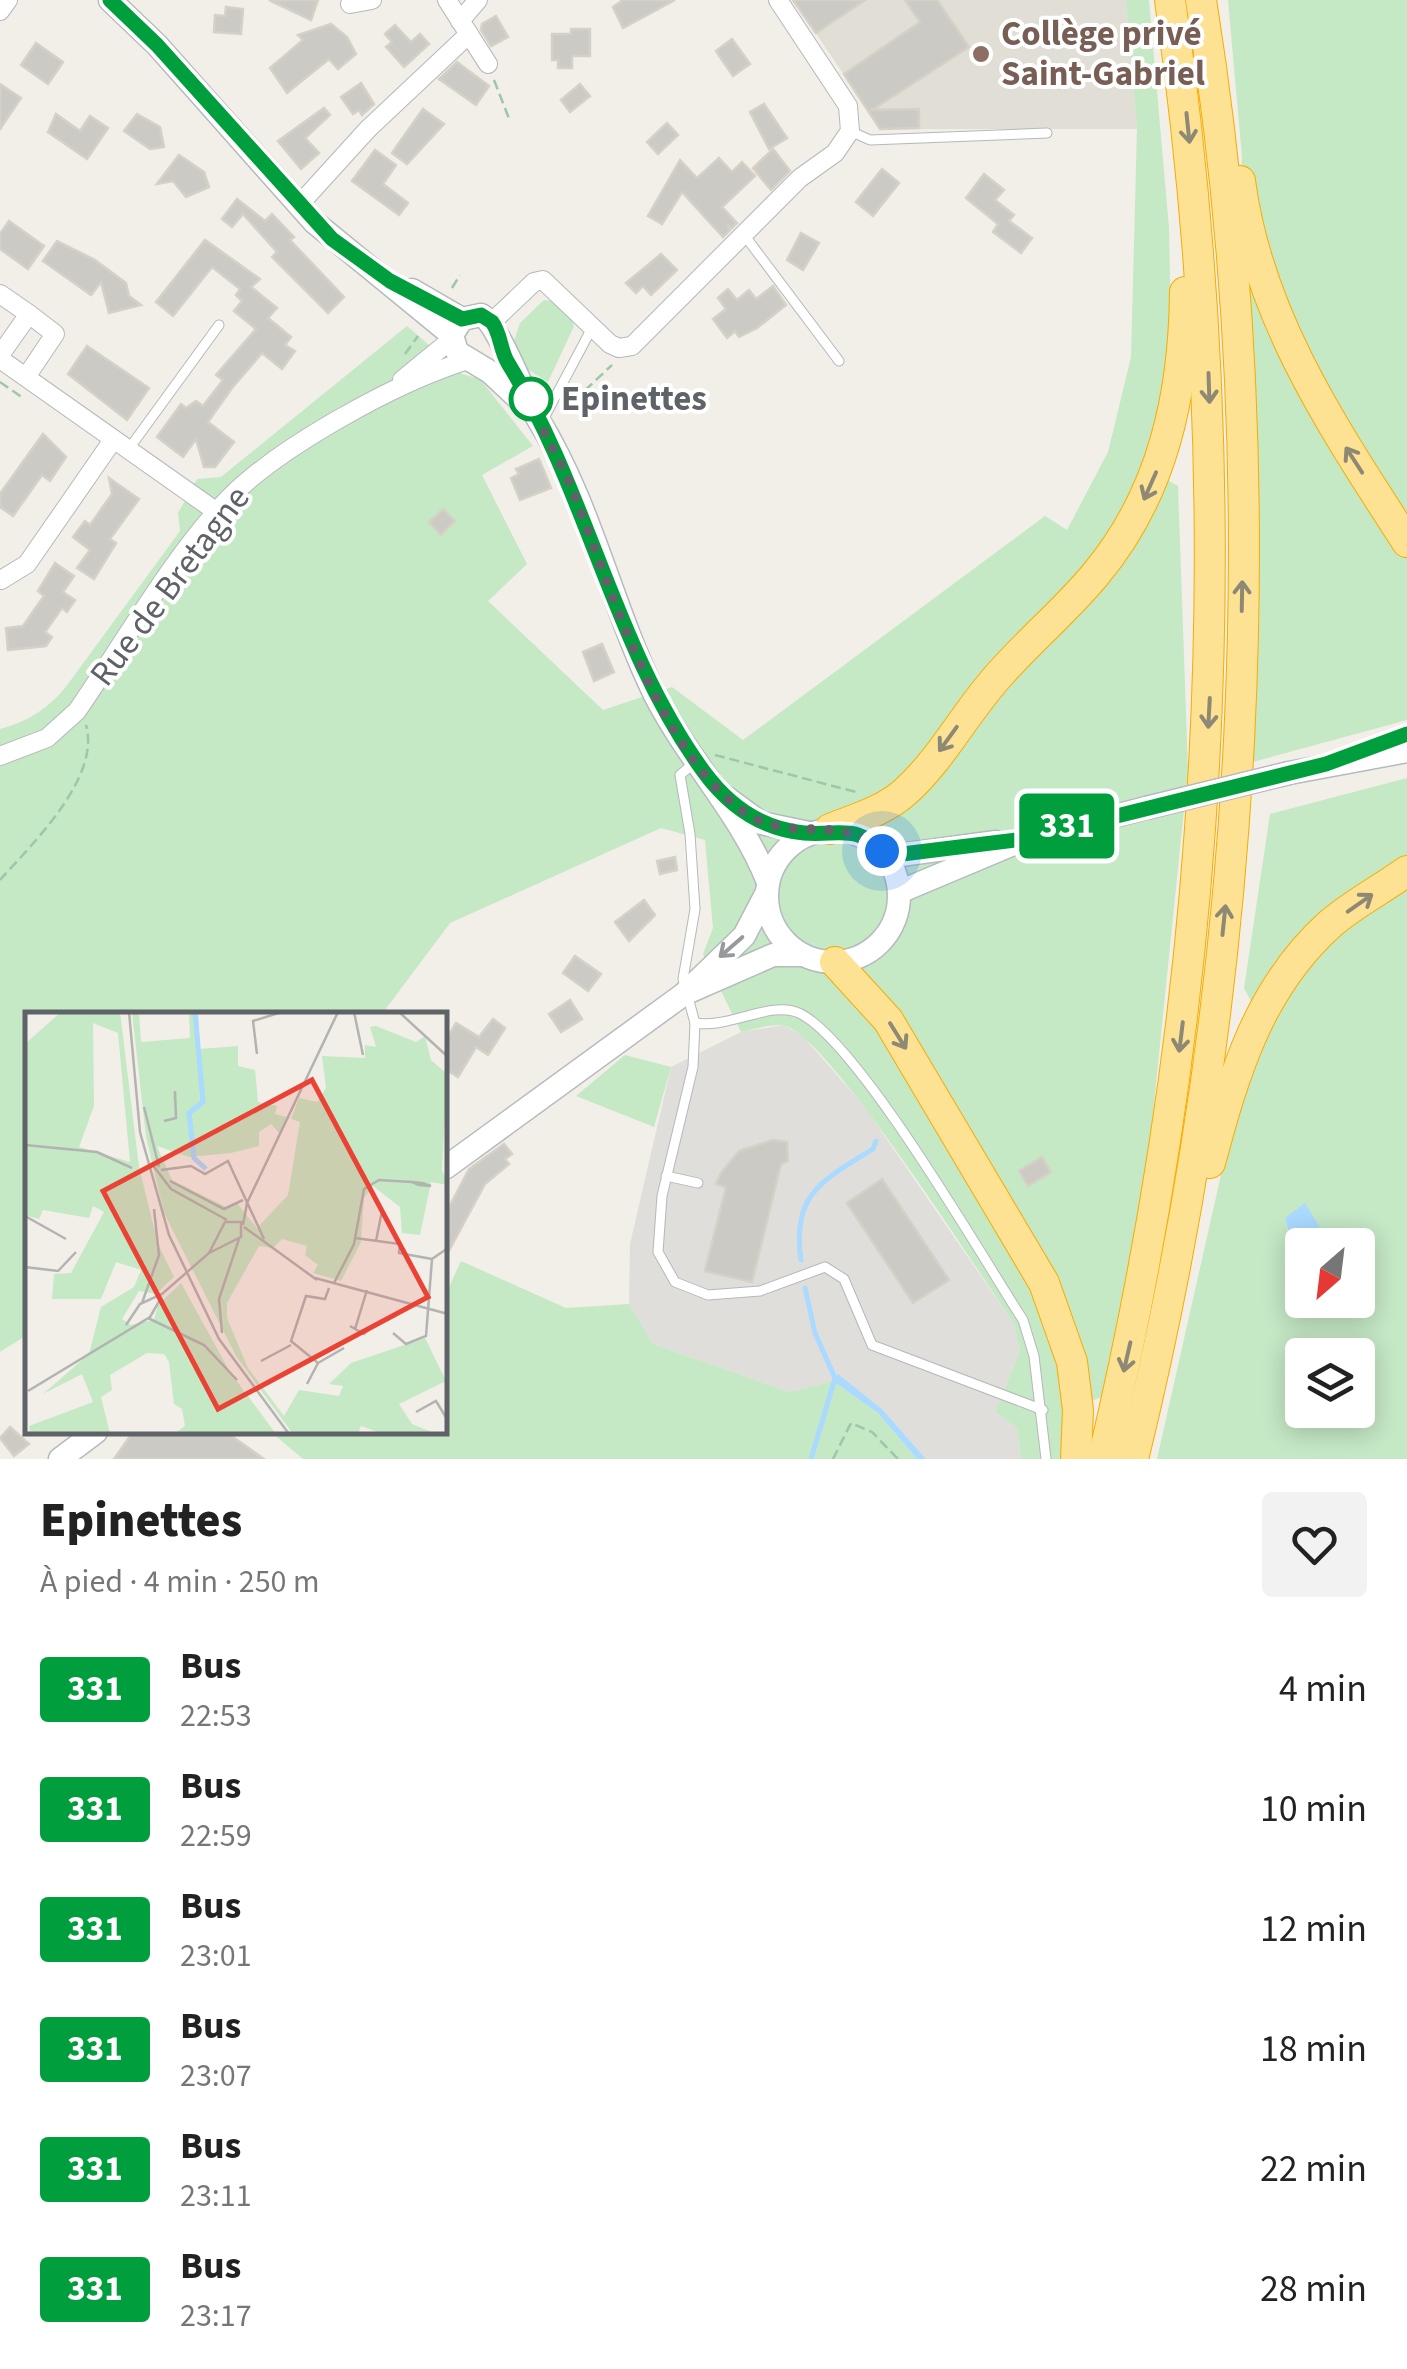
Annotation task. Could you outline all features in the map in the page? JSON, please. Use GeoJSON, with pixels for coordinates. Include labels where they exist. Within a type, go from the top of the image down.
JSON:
{"type":"FeatureCollection","features":[{"type":"Feature","properties":{"kind":"highway"},"geometry":{"type":"LineString","coordinates":[[1103,1459],[1132,1338],[1169,1128],[1202,830],[1210,702],[1212,517],[1208,366],[1194,186],[1170,0]]}},
{"type":"Feature","properties":{"kind":"highway"},"geometry":{"type":"LineString","coordinates":[[1133,1459],[1185,1225],[1227,890],[1242,598],[1234,314],[1201,0]]}},
{"type":"Feature","properties":{"kind":"highway"},"geometry":{"type":"LineString","coordinates":[[1208,41],[1224,64],[1241,189],[1268,292],[1331,426],[1407,542]]}},
{"type":"Feature","properties":{"kind":"highway"},"geometry":{"type":"LineString","coordinates":[[820,831],[882,808],[923,773],[1000,674],[1096,574],[1148,492],[1171,427],[1182,370],[1182,210],[1194,186]]}},
{"type":"Feature","properties":{"kind":"highway"},"geometry":{"type":"LineString","coordinates":[[1185,1225],[1200,1202],[1251,1032],[1278,982],[1333,922],[1407,872]]}},
{"type":"Feature","properties":{"kind":"highway"},"geometry":{"type":"LineString","coordinates":[[834,962],[888,1020],[1044,1282],[1072,1362],[1078,1410],[1076,1459]]}},
{"type":"Feature","properties":{"kind":"main road"},"geometry":{"type":"LineString","coordinates":[[110,0],[157,45],[298,206],[332,239],[455,331],[456,352],[472,361],[541,423]]}},
{"type":"Feature","properties":{"kind":"main road"},"geometry":{"type":"LineString","coordinates":[[390,281],[431,319],[455,331]]}},
{"type":"Feature","properties":{"kind":"main road"},"geometry":{"type":"LineString","coordinates":[[455,331],[481,315],[495,332],[541,423],[656,696],[719,791],[767,887],[776,930],[803,955]]}},
{"type":"Feature","properties":{"kind":"main road"},"geometry":{"type":"LineString","coordinates":[[472,361],[491,356],[495,332]]}},
{"type":"Feature","properties":{"kind":"main road"},"geometry":{"type":"LineString","coordinates":[[1326,764],[1407,734]]}},
{"type":"Feature","properties":{"kind":"main road"},"geometry":{"type":"LineString","coordinates":[[886,856],[1024,839],[1289,772],[1407,751]]}},
{"type":"Feature","properties":{"kind":"main road"},"geometry":{"type":"LineString","coordinates":[[684,994],[773,955],[803,955],[834,962],[854,958],[880,943],[895,918],[899,892],[886,856],[864,837],[762,822],[719,791]]}},
{"type":"Feature","properties":{"kind":"main road"},"geometry":{"type":"LineString","coordinates":[[448,1166],[684,994],[744,936],[780,856],[820,831]]}},
{"type":"Feature","properties":{"kind":"main road"},"geometry":{"type":"LineString","coordinates":[[899,892],[1024,839]]}},
{"type":"Feature","properties":{"kind":"main road"},"geometry":{"type":"LineString","coordinates":[[60,1459],[93,1434]]}},
{"type":"Feature","properties":{"kind":"street"},"geometry":{"type":"LineString","coordinates":[[0,11],[8,0]]}},
{"type":"Feature","properties":{"kind":"street"},"geometry":{"type":"LineString","coordinates":[[350,4],[372,0]]}},
{"type":"Feature","properties":{"kind":"street"},"geometry":{"type":"LineString","coordinates":[[447,0],[488,64]]}},
{"type":"Feature","properties":{"kind":"street"},"geometry":{"type":"LineString","coordinates":[[298,206],[465,27],[478,0]]}},
{"type":"Feature","properties":{"kind":"street"},"geometry":{"type":"LineString","coordinates":[[495,332],[534,282],[543,280],[618,348],[632,346],[800,178],[835,153],[850,131],[848,106],[778,0]]}},
{"type":"Feature","properties":{"kind":"street"},"geometry":{"type":"LineString","coordinates":[[0,294],[55,334],[26,377]]}},
{"type":"Feature","properties":{"kind":"street"},"geometry":{"type":"LineString","coordinates":[[28,314],[0,357],[217,512]]}},
{"type":"Feature","properties":{"kind":"street","name":"Rue de Bretagne"},"geometry":{"type":"LineString","coordinates":[[397,388],[455,331]]}},
{"type":"Feature","properties":{"kind":"street","name":"Rue de Bretagne"},"geometry":{"type":"LineString","coordinates":[[0,756],[47,738],[76,712],[217,512],[265,468],[397,388],[472,361]]}},
{"type":"Feature","properties":{"kind":"street"},"geometry":{"type":"LineString","coordinates":[[1,580],[27,564],[121,445]]}},
{"type":"Feature","properties":{"kind":"lane"},"geometry":{"type":"LineString","coordinates":[[850,131],[870,140],[1047,133]]}},
{"type":"Feature","properties":{"kind":"lane"},"geometry":{"type":"LineString","coordinates":[[746,236],[840,361]]}},
{"type":"Feature","properties":{"kind":"lane"},"geometry":{"type":"LineString","coordinates":[[121,445],[219,324]]}},
{"type":"Feature","properties":{"kind":"lane"},"geometry":{"type":"LineString","coordinates":[[541,423],[592,326]]}},
{"type":"Feature","properties":{"kind":"lane"},"geometry":{"type":"LineString","coordinates":[[697,761],[680,774],[690,834],[695,909],[684,994],[695,1024],[693,1066],[666,1176],[656,1231],[658,1252],[675,1282],[689,1291],[737,1295],[825,1267],[844,1279],[872,1345],[1043,1410]]}},
{"type":"Feature","properties":{"kind":"lane"},"geometry":{"type":"LineString","coordinates":[[695,1024],[719,1026],[786,1010],[819,1028],[894,1118],[1023,1320],[1043,1410],[1046,1459]]}},
{"type":"Feature","properties":{"kind":"lane"},"geometry":{"type":"LineString","coordinates":[[666,1176],[698,1183]]}},
{"type":"Feature","properties":{"kind":"path"},"geometry":{"type":"LineString","coordinates":[[488,64],[510,121]]}},
{"type":"Feature","properties":{"kind":"path"},"geometry":{"type":"LineString","coordinates":[[399,360],[431,319]]}},
{"type":"Feature","properties":{"kind":"path"},"geometry":{"type":"LineString","coordinates":[[541,423],[618,360],[618,348]]}},
{"type":"Feature","properties":{"kind":"path"},"geometry":{"type":"LineString","coordinates":[[0,880],[64,807],[89,743],[84,720],[76,712]]}},
{"type":"Feature","properties":{"kind":"path"},"geometry":{"type":"LineString","coordinates":[[697,761],[718,755],[733,758],[831,788],[872,794],[882,808]]}},
{"type":"Feature","properties":{"kind":"path"},"geometry":{"type":"LineString","coordinates":[[833,1459],[851,1422],[872,1432],[898,1459]]}},
{"type":"Feature","properties":{"kind":"shaded area","name":"Collège privé Saint-Gabriel"},"geometry":{"type":"Polygon","coordinates":[[[793,0],[1126,0],[1137,129],[881,129],[793,0]]]}},
{"type":"Feature","properties":{"kind":"shaded area"},"geometry":{"type":"Polygon","coordinates":[[[784,1025],[802,1035],[864,1106],[1014,1324],[1020,1351],[995,1412],[1017,1428],[1021,1459],[926,1459],[883,1410],[837,1374],[833,1381],[790,1392],[653,1344],[629,1304],[630,1244],[671,1067],[741,1032],[784,1025]]]}},
{"type":"Feature","properties":{"kind":"green space"},"geometry":{"type":"Polygon","coordinates":[[[1126,0],[1149,0],[1169,228],[1172,370],[1145,468],[1178,486],[1188,770],[1147,1172],[1102,1397],[1065,1410],[1065,1459],[1021,1459],[1017,1428],[995,1412],[1020,1351],[1014,1324],[869,1113],[807,1040],[786,1026],[741,1032],[703,954],[713,928],[705,840],[661,828],[450,923],[383,1012],[25,1012],[25,1336],[0,1352],[0,729],[38,712],[68,684],[180,531],[178,513],[197,479],[221,477],[407,326],[462,374],[480,379],[533,446],[482,475],[527,564],[488,601],[603,710],[672,687],[743,740],[1045,516],[1067,530],[1108,452],[1131,357],[1137,129],[1126,0]]]}},
{"type":"Feature","properties":{"kind":"green space"},"geometry":{"type":"Polygon","coordinates":[[[1228,0],[1407,0],[1407,720],[1253,762],[1258,469],[1239,242],[1242,157],[1228,0]]]}},
{"type":"Feature","properties":{"kind":"green space"},"geometry":{"type":"Polygon","coordinates":[[[544,300],[564,308],[574,326],[548,382],[524,367],[513,344],[520,323],[544,300]]]}},
{"type":"Feature","properties":{"kind":"green space"},"geometry":{"type":"Polygon","coordinates":[[[1407,778],[1407,1459],[1157,1459],[1227,1148],[1265,1029],[1244,988],[1270,814],[1407,778]]]}},
{"type":"Feature","properties":{"kind":"green space"},"geometry":{"type":"Polygon","coordinates":[[[625,1055],[671,1067],[654,1127],[576,1096],[625,1055]]]}},
{"type":"Feature","properties":{"kind":"green space"},"geometry":{"type":"Polygon","coordinates":[[[461,1261],[566,1308],[629,1304],[653,1344],[790,1392],[833,1381],[878,1413],[917,1459],[303,1459],[273,1434],[448,1434],[448,1289],[461,1261]]]}},
{"type":"Feature","properties":{"kind":"water"},"geometry":{"type":"Polygon","coordinates":[[[1305,1203],[1320,1228],[1288,1228],[1285,1218],[1305,1203]]]}},
{"type":"Feature","properties":{"kind":"water"},"geometry":{"type":"Polygon","coordinates":[[[838,1374],[883,1410],[926,1459],[917,1459],[878,1413],[833,1381],[838,1374]]]}},
{"type":"Feature","properties":{"kind":"building"},"geometry":{"type":"Polygon","coordinates":[[[269,0],[318,0],[311,20],[269,0]]]}},
{"type":"Feature","properties":{"kind":"building"},"geometry":{"type":"Polygon","coordinates":[[[623,0],[675,0],[623,28],[613,7],[623,0]]]}},
{"type":"Feature","properties":{"kind":"building"},"geometry":{"type":"Polygon","coordinates":[[[793,0],[865,0],[816,33],[793,0]]]}},
{"type":"Feature","properties":{"kind":"building"},"geometry":{"type":"Polygon","coordinates":[[[905,0],[937,0],[969,47],[872,110],[919,109],[919,128],[880,129],[844,74],[920,22],[905,0]]]}},
{"type":"Feature","properties":{"kind":"building"},"geometry":{"type":"Polygon","coordinates":[[[226,7],[243,9],[241,34],[214,32],[215,15],[225,16],[226,7]]]}},
{"type":"Feature","properties":{"kind":"building"},"geometry":{"type":"Polygon","coordinates":[[[496,16],[508,37],[491,46],[481,30],[482,24],[496,16]]]}},
{"type":"Feature","properties":{"kind":"building"},"geometry":{"type":"Polygon","coordinates":[[[331,24],[347,37],[356,54],[338,69],[329,59],[287,93],[270,68],[303,40],[298,35],[331,24]]]}},
{"type":"Feature","properties":{"kind":"building"},"geometry":{"type":"Polygon","coordinates":[[[395,25],[411,42],[420,34],[429,44],[404,67],[386,47],[392,42],[385,34],[395,25]]]}},
{"type":"Feature","properties":{"kind":"building"},"geometry":{"type":"Polygon","coordinates":[[[571,29],[590,29],[590,56],[572,56],[572,68],[558,68],[558,60],[552,60],[552,34],[571,34],[571,29]]]}},
{"type":"Feature","properties":{"kind":"building"},"geometry":{"type":"Polygon","coordinates":[[[732,39],[750,64],[733,76],[716,51],[732,39]]]}},
{"type":"Feature","properties":{"kind":"building"},"geometry":{"type":"Polygon","coordinates":[[[36,43],[63,62],[48,84],[21,65],[36,43]]]}},
{"type":"Feature","properties":{"kind":"building"},"geometry":{"type":"Polygon","coordinates":[[[457,62],[489,86],[476,105],[439,79],[457,62]]]}},
{"type":"Feature","properties":{"kind":"building"},"geometry":{"type":"Polygon","coordinates":[[[361,83],[374,104],[362,115],[359,110],[353,114],[341,97],[361,83]]]}},
{"type":"Feature","properties":{"kind":"building"},"geometry":{"type":"Polygon","coordinates":[[[0,84],[21,98],[0,129],[0,84]]]}},
{"type":"Feature","properties":{"kind":"building"},"geometry":{"type":"Polygon","coordinates":[[[580,84],[590,96],[570,112],[561,100],[580,84]]]}},
{"type":"Feature","properties":{"kind":"building"},"geometry":{"type":"Polygon","coordinates":[[[764,104],[787,138],[769,149],[750,112],[764,104]]]}},
{"type":"Feature","properties":{"kind":"building"},"geometry":{"type":"Polygon","coordinates":[[[324,108],[330,115],[305,138],[319,153],[301,169],[278,141],[324,108]]]}},
{"type":"Feature","properties":{"kind":"building"},"geometry":{"type":"Polygon","coordinates":[[[423,109],[444,124],[407,164],[392,153],[423,109]]]}},
{"type":"Feature","properties":{"kind":"building"},"geometry":{"type":"Polygon","coordinates":[[[56,114],[80,131],[90,116],[108,128],[87,159],[48,132],[56,114]]]}},
{"type":"Feature","properties":{"kind":"building"},"geometry":{"type":"Polygon","coordinates":[[[137,114],[160,127],[164,147],[150,149],[124,131],[137,114]]]}},
{"type":"Feature","properties":{"kind":"building"},"geometry":{"type":"Polygon","coordinates":[[[667,123],[678,135],[658,154],[647,142],[667,123]]]}},
{"type":"Feature","properties":{"kind":"building"},"geometry":{"type":"Polygon","coordinates":[[[773,149],[790,171],[771,190],[753,168],[773,149]]]}},
{"type":"Feature","properties":{"kind":"building"},"geometry":{"type":"Polygon","coordinates":[[[375,150],[396,165],[383,184],[408,203],[399,215],[352,181],[375,150]]]}},
{"type":"Feature","properties":{"kind":"building"},"geometry":{"type":"Polygon","coordinates":[[[179,155],[204,172],[209,187],[186,197],[173,181],[157,184],[179,155]]]}},
{"type":"Feature","properties":{"kind":"building"},"geometry":{"type":"Polygon","coordinates":[[[719,158],[732,172],[742,162],[755,176],[722,207],[737,223],[732,228],[727,225],[730,230],[723,237],[682,192],[662,224],[648,216],[680,160],[697,178],[719,158]]]}},
{"type":"Feature","properties":{"kind":"building"},"geometry":{"type":"Polygon","coordinates":[[[882,169],[899,183],[873,216],[856,202],[882,169]]]}},
{"type":"Feature","properties":{"kind":"building"},"geometry":{"type":"Polygon","coordinates":[[[984,174],[1004,190],[995,200],[1014,215],[1009,221],[1032,238],[1021,253],[993,232],[998,224],[966,198],[984,174]]]}},
{"type":"Feature","properties":{"kind":"building"},"geometry":{"type":"Polygon","coordinates":[[[237,199],[265,221],[272,214],[294,237],[290,240],[344,297],[328,313],[272,257],[277,252],[243,214],[232,227],[222,219],[237,199]]]}},
{"type":"Feature","properties":{"kind":"building"},"geometry":{"type":"Polygon","coordinates":[[[9,221],[44,246],[28,269],[0,249],[0,234],[9,221]]]}},
{"type":"Feature","properties":{"kind":"building"},"geometry":{"type":"Polygon","coordinates":[[[801,233],[819,243],[803,270],[787,260],[801,233]]]}},
{"type":"Feature","properties":{"kind":"building"},"geometry":{"type":"Polygon","coordinates":[[[205,240],[260,279],[251,287],[277,308],[268,318],[291,337],[285,345],[295,351],[282,369],[262,353],[208,422],[234,442],[215,467],[204,467],[196,439],[183,457],[157,437],[181,404],[186,408],[196,401],[203,406],[223,380],[216,375],[256,329],[234,311],[242,301],[236,295],[240,289],[212,267],[173,316],[156,302],[205,240]]]}},
{"type":"Feature","properties":{"kind":"building"},"geometry":{"type":"Polygon","coordinates":[[[57,241],[95,260],[126,283],[129,296],[141,305],[109,313],[101,282],[91,295],[43,261],[57,241]]]}},
{"type":"Feature","properties":{"kind":"building"},"geometry":{"type":"Polygon","coordinates":[[[661,254],[677,270],[651,295],[643,286],[636,293],[626,283],[661,254]]]}},
{"type":"Feature","properties":{"kind":"building"},"geometry":{"type":"Polygon","coordinates":[[[773,286],[786,305],[757,328],[739,337],[735,331],[727,338],[713,319],[726,309],[718,298],[728,289],[737,300],[749,290],[756,299],[773,286]]]}},
{"type":"Feature","properties":{"kind":"building"},"geometry":{"type":"Polygon","coordinates":[[[87,346],[149,388],[127,420],[68,374],[87,346]]]}},
{"type":"Feature","properties":{"kind":"building"},"geometry":{"type":"Polygon","coordinates":[[[43,434],[66,457],[50,481],[42,475],[13,516],[0,507],[0,494],[43,434]]]}},
{"type":"Feature","properties":{"kind":"building"},"geometry":{"type":"Polygon","coordinates":[[[539,459],[551,488],[520,500],[511,478],[519,474],[516,469],[539,459]]]}},
{"type":"Feature","properties":{"kind":"building"},"geometry":{"type":"Polygon","coordinates":[[[109,478],[139,499],[110,539],[116,543],[94,579],[77,568],[90,550],[73,537],[85,521],[90,525],[112,494],[109,478]]]}},
{"type":"Feature","properties":{"kind":"building"},"geometry":{"type":"Polygon","coordinates":[[[443,509],[455,521],[441,535],[429,522],[443,509]]]}},
{"type":"Feature","properties":{"kind":"building"},"geometry":{"type":"Polygon","coordinates":[[[55,563],[74,576],[63,592],[75,600],[67,612],[62,608],[45,632],[52,637],[46,646],[8,650],[6,628],[23,626],[44,596],[38,591],[55,563]]]}},
{"type":"Feature","properties":{"kind":"building"},"geometry":{"type":"Polygon","coordinates":[[[602,644],[614,672],[594,681],[583,652],[602,644]]]}},
{"type":"Feature","properties":{"kind":"building"},"geometry":{"type":"Polygon","coordinates":[[[675,857],[677,870],[660,874],[657,861],[675,857]]]}},
{"type":"Feature","properties":{"kind":"building"},"geometry":{"type":"Polygon","coordinates":[[[644,900],[655,915],[629,941],[615,922],[644,900]]]}},
{"type":"Feature","properties":{"kind":"building"},"geometry":{"type":"Polygon","coordinates":[[[575,956],[601,974],[588,991],[563,973],[575,956]]]}},
{"type":"Feature","properties":{"kind":"building"},"geometry":{"type":"Polygon","coordinates":[[[570,1000],[582,1019],[561,1032],[549,1014],[570,1000]]]}},
{"type":"Feature","properties":{"kind":"building"},"geometry":{"type":"Polygon","coordinates":[[[493,1019],[505,1028],[488,1055],[476,1047],[458,1077],[448,1071],[448,1037],[456,1023],[479,1037],[493,1019]]]}},
{"type":"Feature","properties":{"kind":"building"},"geometry":{"type":"Polygon","coordinates":[[[773,1140],[787,1142],[788,1161],[781,1164],[752,1282],[705,1271],[726,1187],[716,1184],[721,1173],[739,1151],[773,1140]]]}},
{"type":"Feature","properties":{"kind":"building"},"geometry":{"type":"Polygon","coordinates":[[[504,1144],[512,1154],[505,1159],[509,1164],[485,1184],[448,1252],[448,1209],[469,1169],[504,1144]]]}},
{"type":"Feature","properties":{"kind":"building"},"geometry":{"type":"Polygon","coordinates":[[[1042,1157],[1051,1172],[1028,1186],[1019,1171],[1042,1157]]]}},
{"type":"Feature","properties":{"kind":"building"},"geometry":{"type":"Polygon","coordinates":[[[882,1179],[949,1280],[913,1303],[847,1203],[882,1179]]]}},
{"type":"Feature","properties":{"kind":"building"},"geometry":{"type":"Polygon","coordinates":[[[10,1427],[29,1444],[14,1456],[0,1438],[10,1427]]]}},
{"type":"Feature","properties":{"kind":"building"},"geometry":{"type":"Polygon","coordinates":[[[132,1434],[229,1434],[264,1459],[114,1459],[132,1434]]]}},
{"type":"Feature","properties":{"kind":"waterway"},"geometry":{"type":"LineString","coordinates":[[801,1260],[801,1219],[814,1191],[873,1149],[876,1141]]}},
{"type":"Feature","properties":{"kind":"waterway"},"geometry":{"type":"LineString","coordinates":[[805,1288],[815,1333],[835,1378],[811,1459]]}},
{"type":"Feature","properties":{"kind":"bus line","name":"331"},"geometry":{"type":"LineString","coordinates":[[110,0],[157,45],[298,206],[332,239],[390,281],[462,319],[481,315],[492,322],[504,355],[558,455],[656,696],[702,770],[744,812],[782,829],[809,834],[846,830],[873,843],[886,856],[1024,839],[1326,764],[1407,734]]}},
{"type":"Feature","properties":{"kind":"place","name":"Collège privé Saint-Gabriel"},"geometry":{"type":"Point","coordinates":[981,54]}},
{"type":"Feature","properties":{"kind":"place","name":"Epinettes"},"geometry":{"type":"Point","coordinates":[531,399]}},
{"type":"Feature","properties":{"kind":"route"},"geometry":{"type":"LineString","coordinates":[[531,399],[656,696],[702,770],[719,791],[762,822],[809,834],[846,830],[864,837],[882,851]]}}]}
